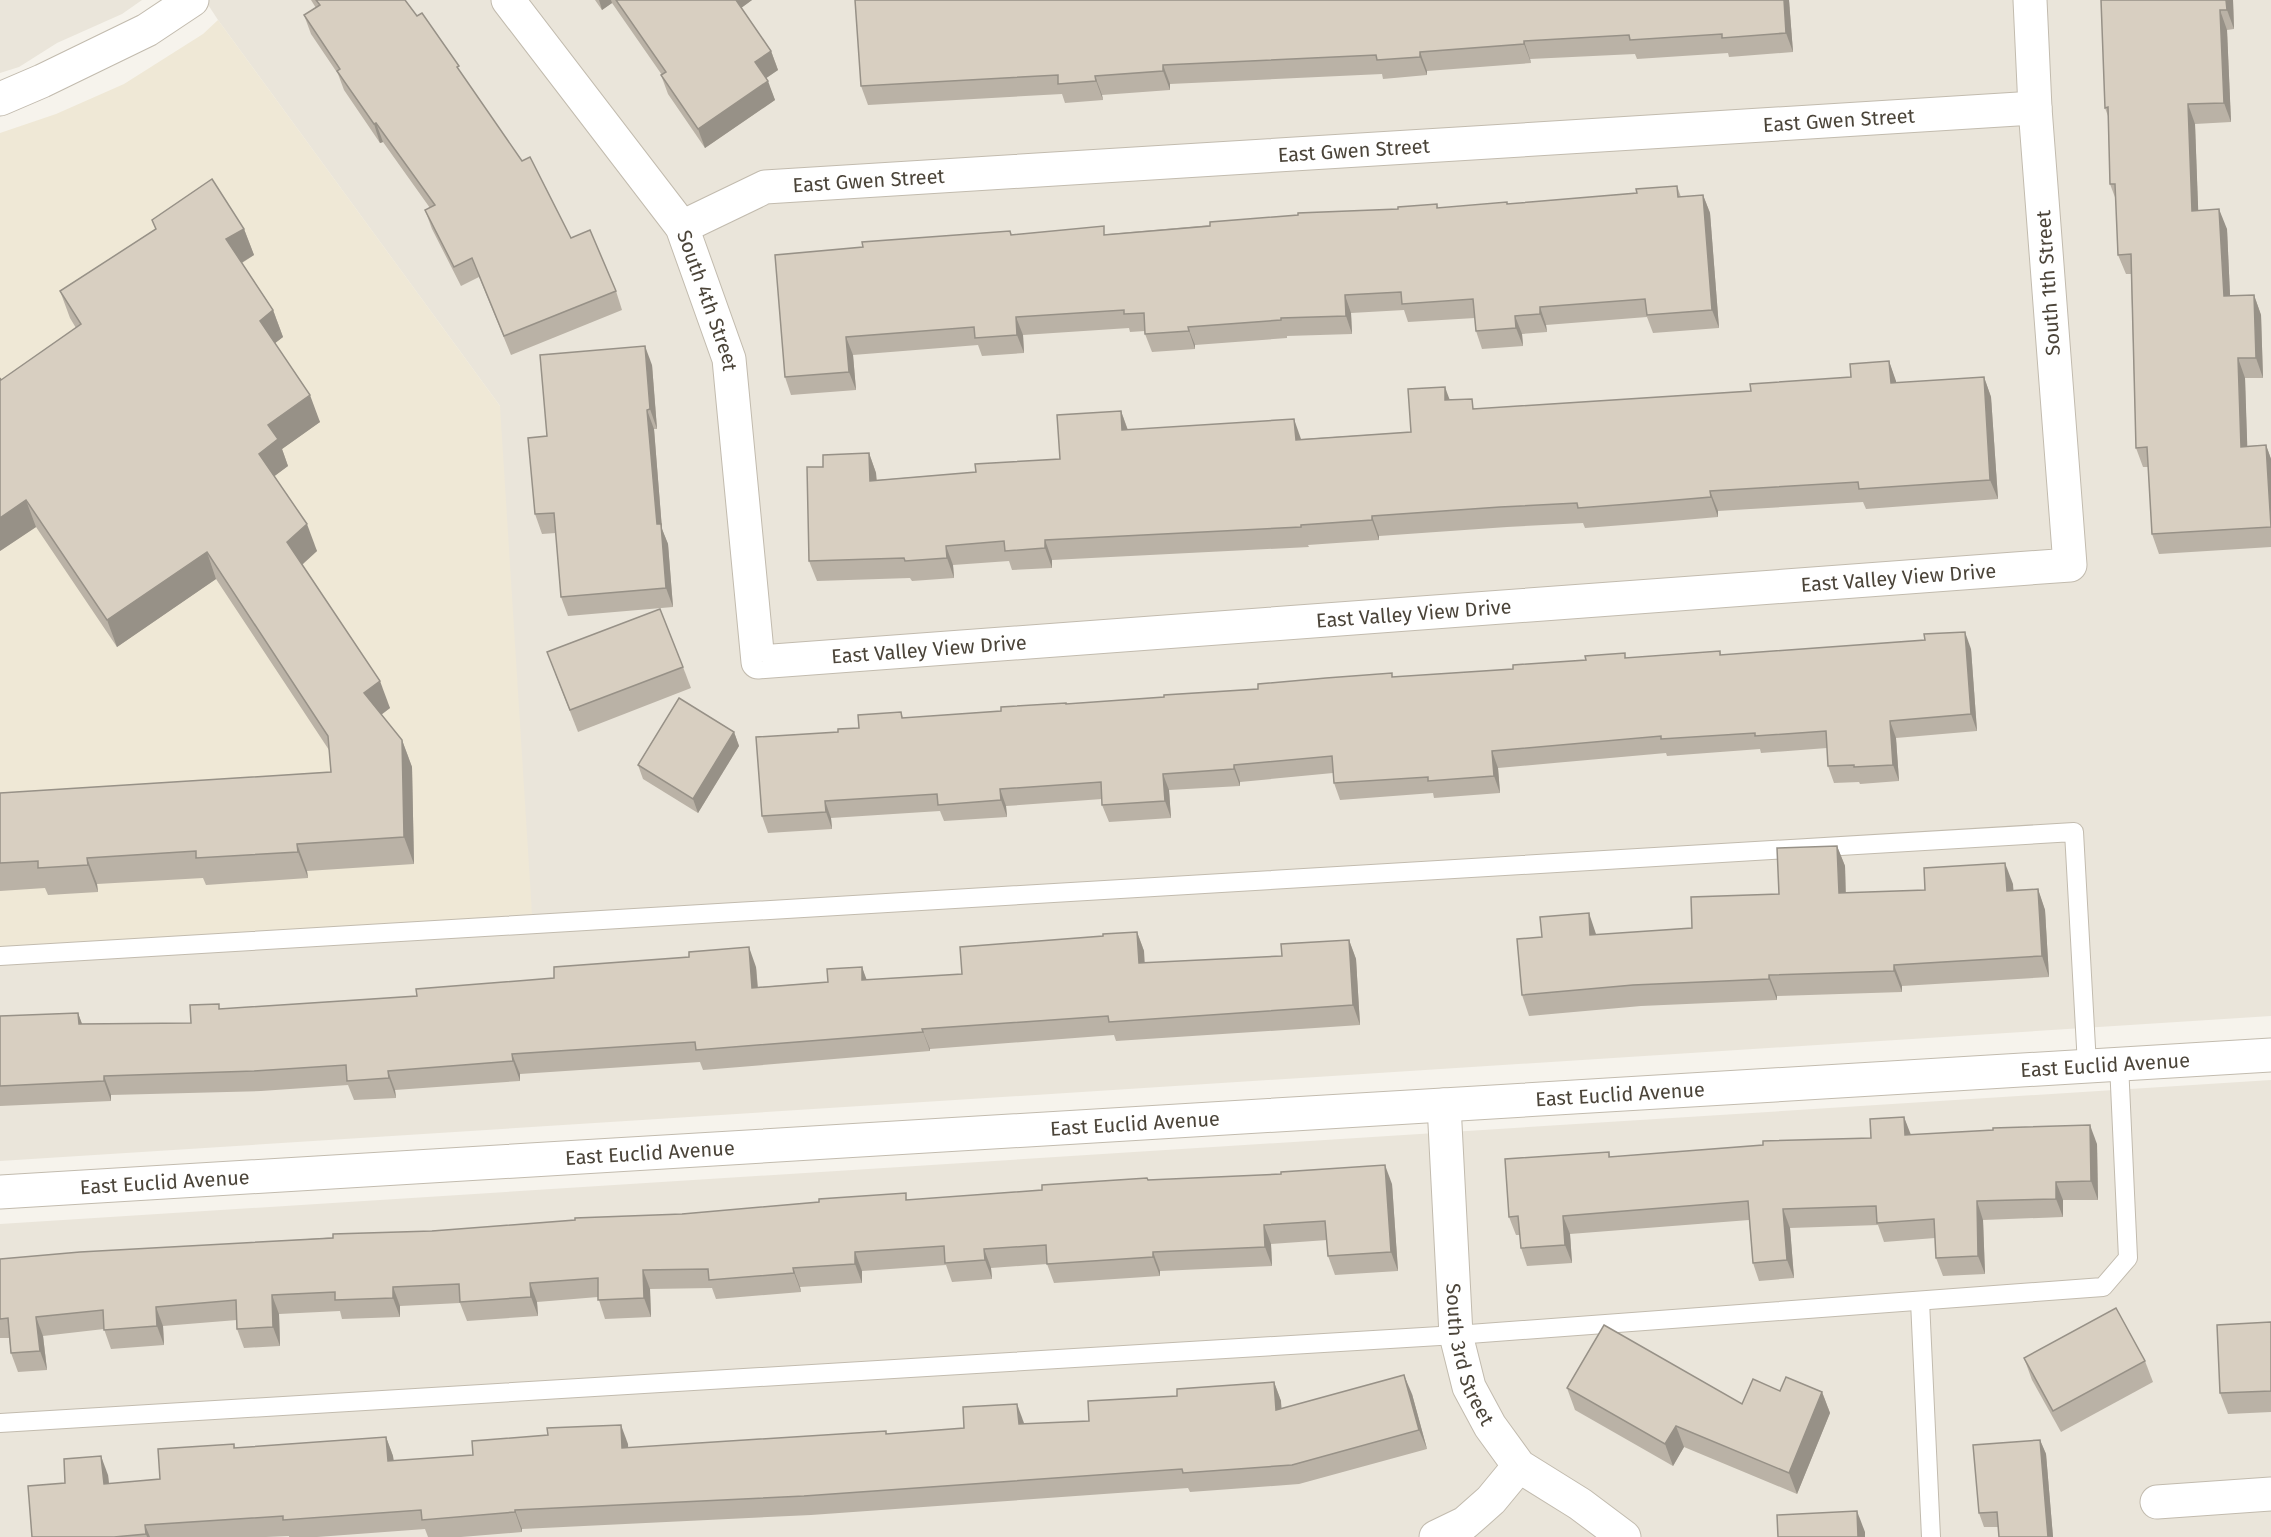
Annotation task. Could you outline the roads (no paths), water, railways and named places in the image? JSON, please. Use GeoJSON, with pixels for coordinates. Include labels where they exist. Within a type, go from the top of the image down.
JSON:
{"type":"FeatureCollection","features":[{"type":"Feature","properties":{"kind":"street"},"geometry":{"type":"LineString","coordinates":[[0,99],[147,30],[192,0]]}},
{"type":"Feature","properties":{"kind":"street","name":"South 4th Street"},"geometry":{"type":"LineString","coordinates":[[508,0],[682,227],[729,359],[758,662]]}},
{"type":"Feature","properties":{"kind":"street","name":"South 1th Street"},"geometry":{"type":"LineString","coordinates":[[2030,0],[2035,108],[2070,565]]}},
{"type":"Feature","properties":{"kind":"street","name":"East Gwen Street"},"geometry":{"type":"LineString","coordinates":[[682,227],[765,188],[2035,108]]}},
{"type":"Feature","properties":{"kind":"street","name":"East Valley View Drive"},"geometry":{"type":"LineString","coordinates":[[758,662],[2070,565]]}},
{"type":"Feature","properties":{"kind":"street","name":"East Euclid Avenue"},"geometry":{"type":"LineString","coordinates":[[0,1192],[2271,1055]]}},
{"type":"Feature","properties":{"kind":"street","name":"South 3rd Street"},"geometry":{"type":"LineString","coordinates":[[1444,1105],[1456,1335],[1469,1387],[1490,1426],[1519,1466],[1580,1504],[1624,1537]]}},
{"type":"Feature","properties":{"kind":"street"},"geometry":{"type":"LineString","coordinates":[[1436,1537],[1466,1523],[1491,1500],[1519,1466]]}},
{"type":"Feature","properties":{"kind":"street"},"geometry":{"type":"LineString","coordinates":[[2157,1502],[2271,1494]]}},
{"type":"Feature","properties":{"kind":"lane"},"geometry":{"type":"LineString","coordinates":[[0,956],[2074,832],[2128,1258],[2103,1287],[1456,1335],[0,1423]]}},
{"type":"Feature","properties":{"kind":"lane"},"geometry":{"type":"LineString","coordinates":[[1920,1301],[1931,1537]]}}]}
